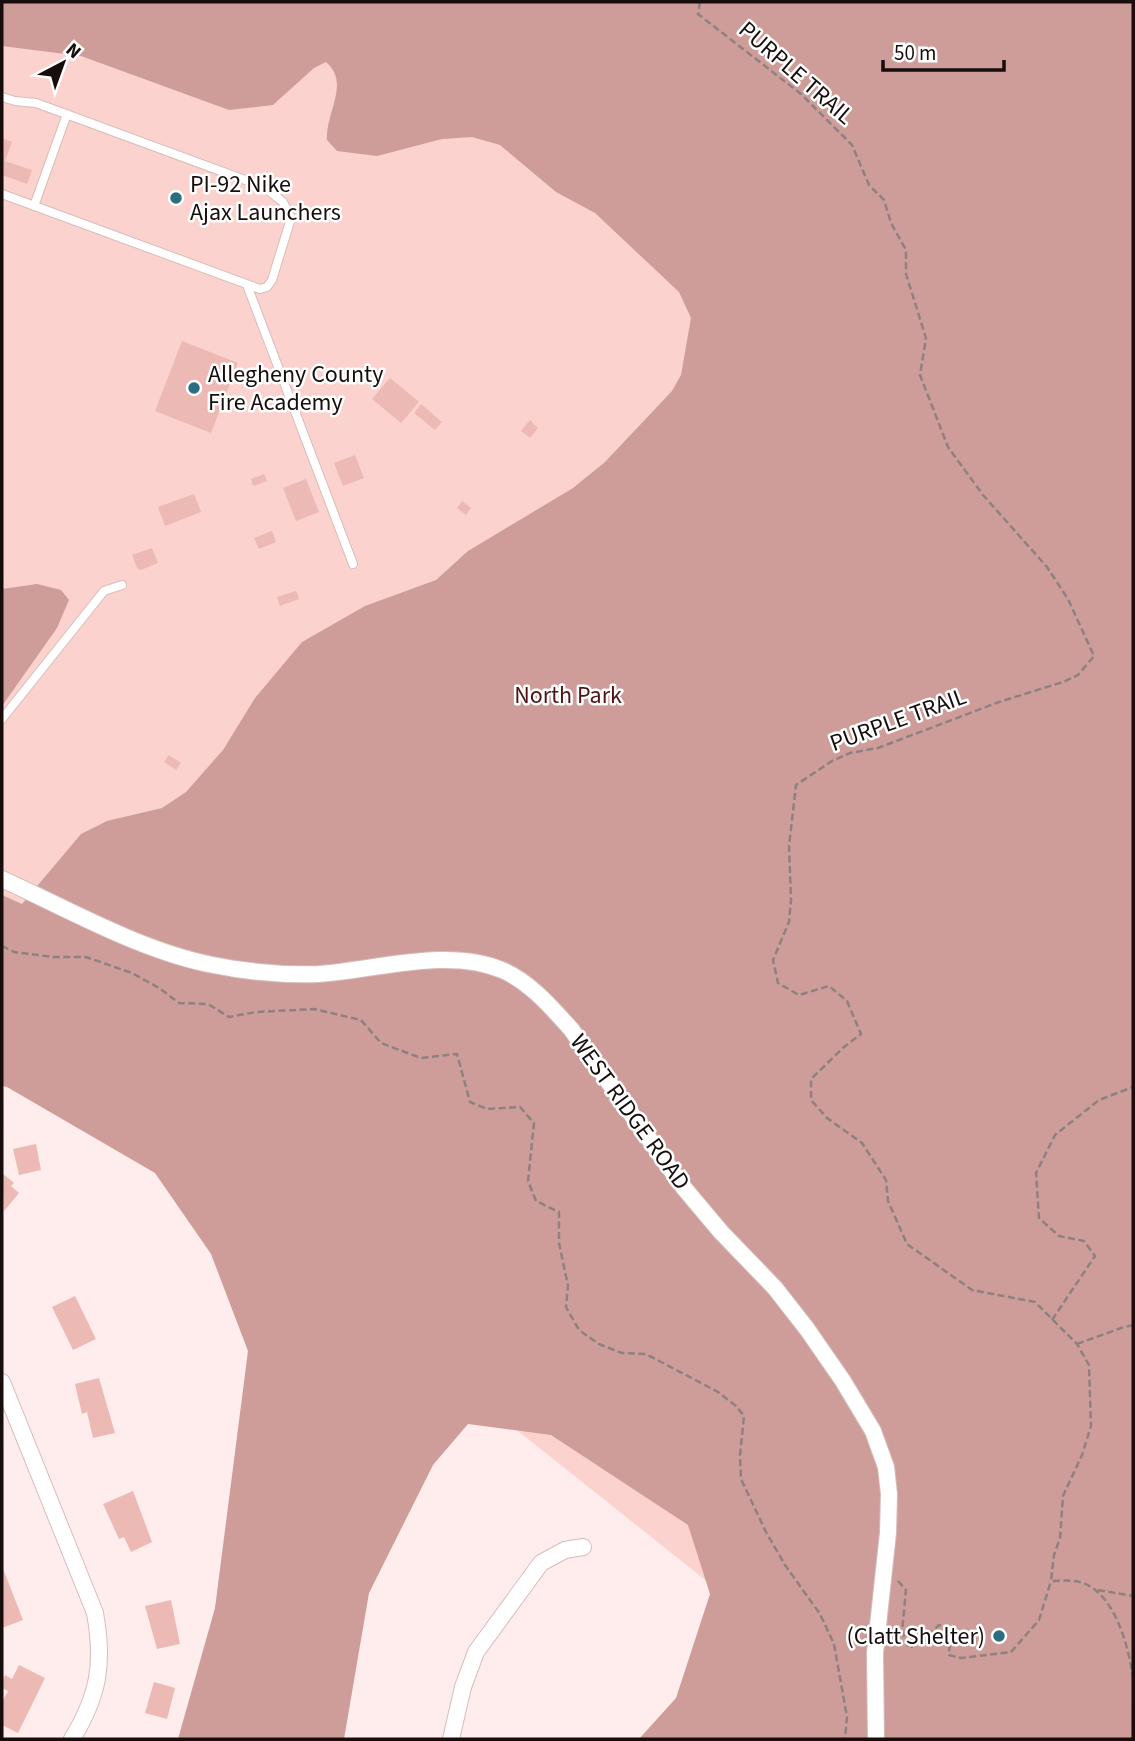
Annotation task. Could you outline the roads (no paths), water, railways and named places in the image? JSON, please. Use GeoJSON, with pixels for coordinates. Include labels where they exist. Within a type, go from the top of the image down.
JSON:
{"type":"FeatureCollection","features":[{"type":"Feature","properties":{"kind":"street","name":"WEST RIDGE ROAD"},"geometry":{"type":"LineString","coordinates":[[2,878],[127,936],[211,965],[267,973],[309,974],[465,960],[504,971],[535,992],[570,1029],[684,1188],[799,1318],[861,1410],[880,1449],[889,1481],[889,1510],[875,1653],[876,1739]]}},
{"type":"Feature","properties":{"kind":"street"},"geometry":{"type":"LineString","coordinates":[[2,1381],[95,1613],[101,1648],[100,1669],[90,1706],[72,1739]]}},
{"type":"Feature","properties":{"kind":"street"},"geometry":{"type":"LineString","coordinates":[[451,1739],[463,1687],[475,1652],[541,1563],[565,1550],[583,1547]]}},
{"type":"Feature","properties":{"kind":"lane"},"geometry":{"type":"LineString","coordinates":[[2,97],[15,102],[36,103],[264,187],[283,202],[291,218],[272,280],[264,289],[2,194]]}},
{"type":"Feature","properties":{"kind":"lane"},"geometry":{"type":"LineString","coordinates":[[34,206],[67,114]]}},
{"type":"Feature","properties":{"kind":"lane"},"geometry":{"type":"LineString","coordinates":[[247,285],[354,564]]}},
{"type":"Feature","properties":{"kind":"lane"},"geometry":{"type":"LineString","coordinates":[[2,719],[104,591],[122,585]]}},
{"type":"Feature","properties":{"kind":"place","name":"PI-92 Nike Ajax Launchers"},"geometry":{"type":"Point","coordinates":[176,198]}},
{"type":"Feature","properties":{"kind":"place","name":"Allegheny County Fire Academy"},"geometry":{"type":"Point","coordinates":[194,388]}},
{"type":"Feature","properties":{"kind":"place","name":"(Clatt Shelter)"},"geometry":{"type":"Point","coordinates":[999,1636]}},
{"type":"Feature","properties":{"kind":"park label","name":"North Park"},"geometry":{"type":"Point","coordinates":[568,695]}}]}
